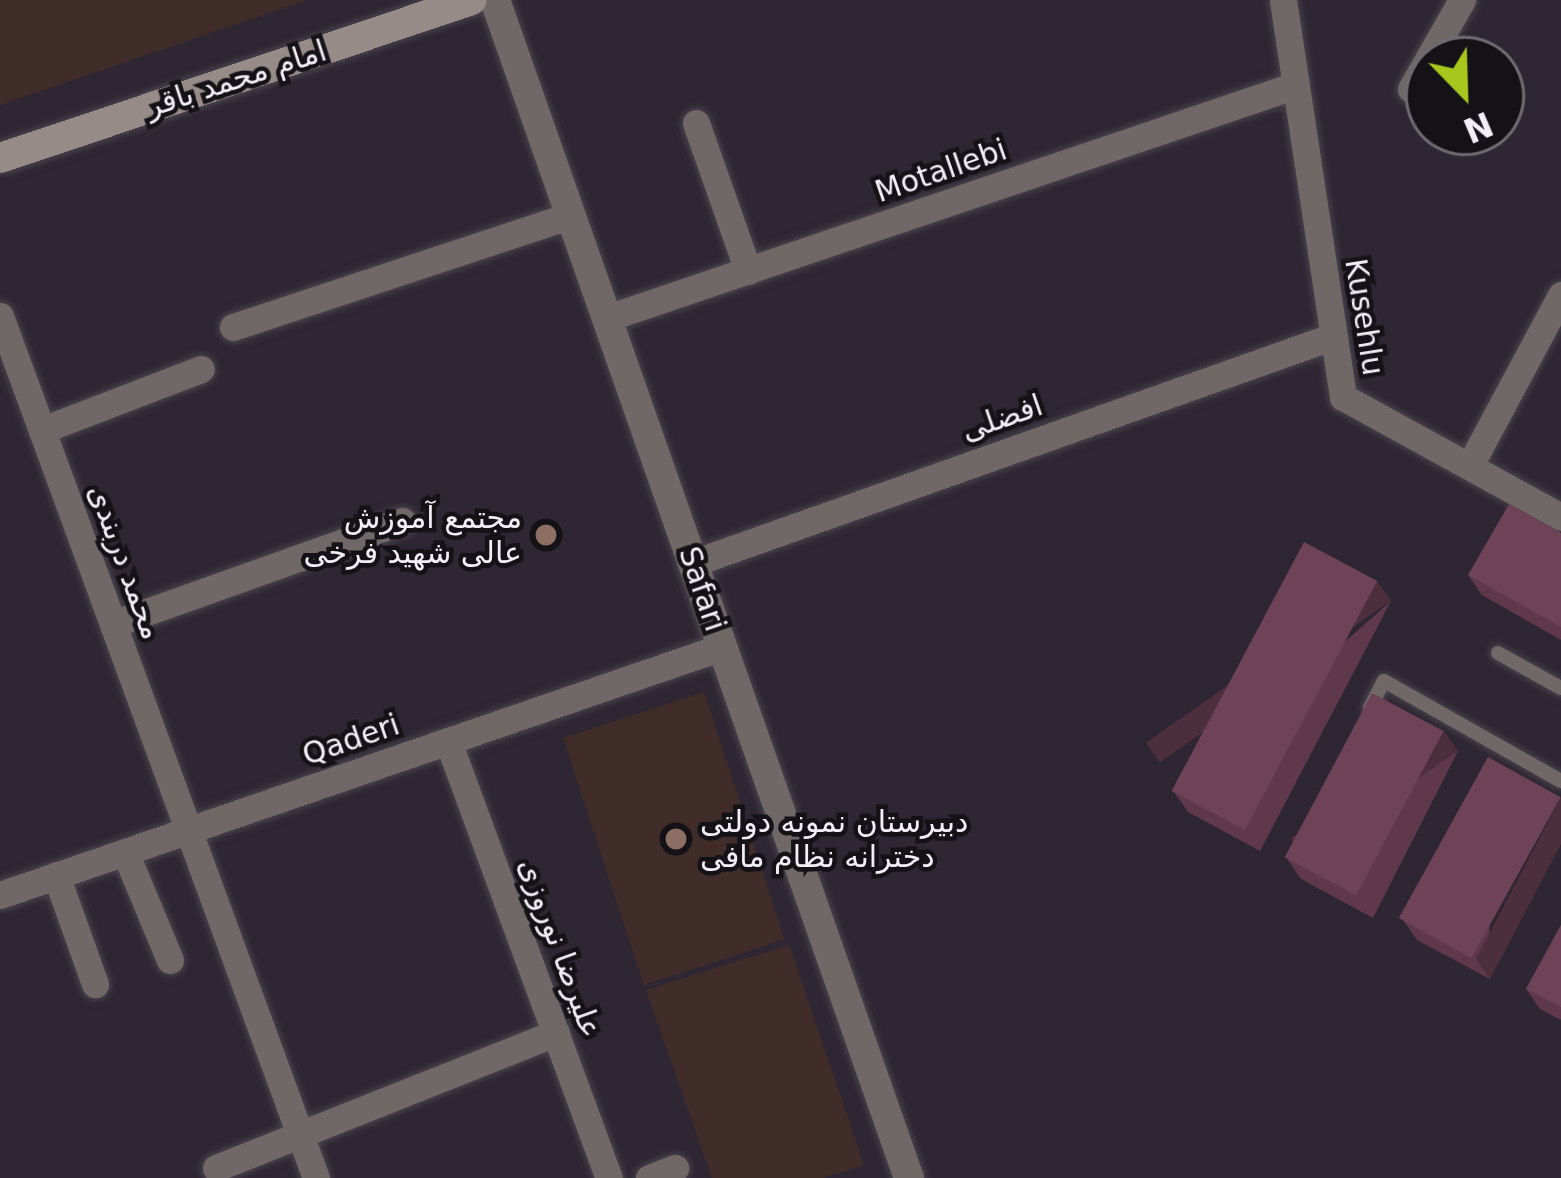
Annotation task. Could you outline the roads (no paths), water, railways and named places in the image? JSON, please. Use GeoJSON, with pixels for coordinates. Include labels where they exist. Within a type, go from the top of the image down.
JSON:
{"type":"FeatureCollection","features":[{"type":"Feature","properties":{"kind":"main road","name":"امام محمد باقر"},"geometry":{"type":"LineString","coordinates":[[0,158],[471,0]]}},
{"type":"Feature","properties":{"kind":"street","name":"Safari"},"geometry":{"type":"LineString","coordinates":[[495,0],[909,1178]]}},
{"type":"Feature","properties":{"kind":"street","name":"Kusehlu"},"geometry":{"type":"LineString","coordinates":[[1283,0],[1343,397],[1561,518]]}},
{"type":"Feature","properties":{"kind":"street"},"geometry":{"type":"LineString","coordinates":[[1441,36],[1462,0]]}},
{"type":"Feature","properties":{"kind":"street","name":"Motallebi"},"geometry":{"type":"LineString","coordinates":[[607,317],[1296,86]]}},
{"type":"Feature","properties":{"kind":"street"},"geometry":{"type":"LineString","coordinates":[[696,123],[748,271]]}},
{"type":"Feature","properties":{"kind":"street"},"geometry":{"type":"LineString","coordinates":[[233,327],[571,215]]}},
{"type":"Feature","properties":{"kind":"street"},"geometry":{"type":"LineString","coordinates":[[1470,465],[1561,295]]}},
{"type":"Feature","properties":{"kind":"street","name":"محمد دربندی"},"geometry":{"type":"LineString","coordinates":[[0,316],[316,1178]]}},
{"type":"Feature","properties":{"kind":"street","name":"افضلی"},"geometry":{"type":"LineString","coordinates":[[693,563],[1334,336]]}},
{"type":"Feature","properties":{"kind":"street"},"geometry":{"type":"LineString","coordinates":[[42,430],[201,369]]}},
{"type":"Feature","properties":{"kind":"street"},"geometry":{"type":"LineString","coordinates":[[113,624],[403,521]]}},
{"type":"Feature","properties":{"kind":"street","name":"Qaderi"},"geometry":{"type":"LineString","coordinates":[[6,893],[722,647]]}},
{"type":"Feature","properties":{"kind":"street","name":"علیرضا نوروزی"},"geometry":{"type":"LineString","coordinates":[[448,741],[609,1178]]}},
{"type":"Feature","properties":{"kind":"street"},"geometry":{"type":"LineString","coordinates":[[125,851],[170,959]]}},
{"type":"Feature","properties":{"kind":"street"},"geometry":{"type":"LineString","coordinates":[[0,862],[6,893]]}},
{"type":"Feature","properties":{"kind":"street"},"geometry":{"type":"LineString","coordinates":[[56,875],[95,984]]}},
{"type":"Feature","properties":{"kind":"street"},"geometry":{"type":"LineString","coordinates":[[216,1168],[556,1034]]}},
{"type":"Feature","properties":{"kind":"lane"},"geometry":{"type":"LineString","coordinates":[[1498,653],[1561,688]]}},
{"type":"Feature","properties":{"kind":"lane"},"geometry":{"type":"LineString","coordinates":[[1362,722],[1384,681],[1561,781]]}},
{"type":"Feature","properties":{"kind":"place","name":"مجتمع آموزش عالی شهید فرخی"},"geometry":{"type":"Point","coordinates":[546,535]}},
{"type":"Feature","properties":{"kind":"place","name":"دبیرستان نمونه دولتی دخترانه نظام مافی"},"geometry":{"type":"Point","coordinates":[676,839]}}]}
